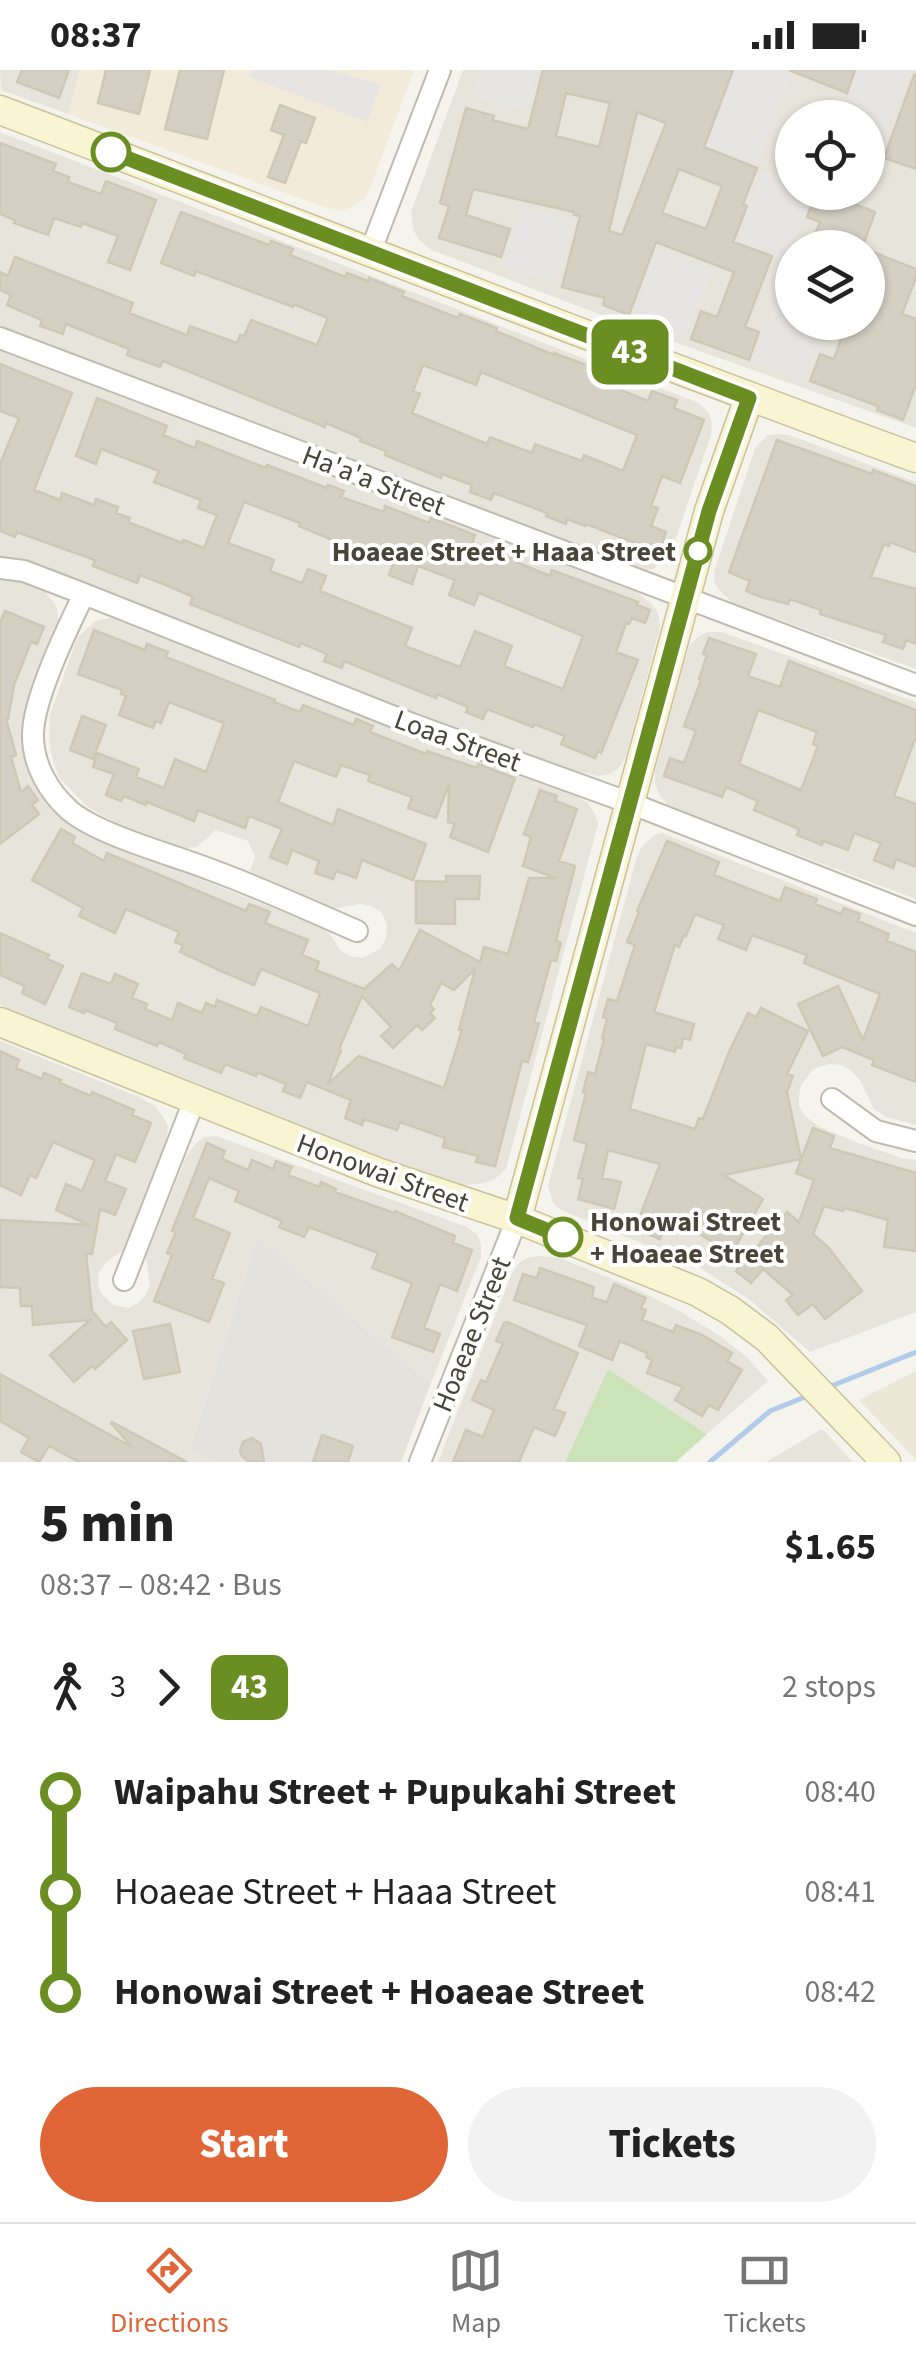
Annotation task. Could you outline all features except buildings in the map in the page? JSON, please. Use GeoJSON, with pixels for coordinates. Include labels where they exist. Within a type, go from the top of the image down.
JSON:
{"type":"FeatureCollection","features":[{"type":"Feature","properties":{"kind":"street"},"geometry":{"type":"LineString","coordinates":[[371,250],[440,70]]}},
{"type":"Feature","properties":{"kind":"street"},"geometry":{"type":"LineString","coordinates":[[0,110],[749,398],[916,458]]}},
{"type":"Feature","properties":{"kind":"street","name":"Ha'a'a Street"},"geometry":{"type":"LineString","coordinates":[[0,338],[916,686]]}},
{"type":"Feature","properties":{"kind":"street","name":"Hoaeae Street"},"geometry":{"type":"LineString","coordinates":[[420,1462],[517,1218],[709,511],[749,398]]}},
{"type":"Feature","properties":{"kind":"street","name":"Loaa Street"},"geometry":{"type":"LineString","coordinates":[[0,568],[24,571],[412,724],[630,802],[916,915]]}},
{"type":"Feature","properties":{"kind":"street"},"geometry":{"type":"LineString","coordinates":[[84,594],[35,712],[32,738],[49,789],[70,811],[96,826],[215,870],[357,931]]}},
{"type":"Feature","properties":{"kind":"street","name":"Honowai Street"},"geometry":{"type":"LineString","coordinates":[[0,1022],[377,1172],[517,1218],[698,1292],[767,1338],[886,1462]]}},
{"type":"Feature","properties":{"kind":"street"},"geometry":{"type":"LineString","coordinates":[[832,1099],[876,1132],[916,1141]]}},
{"type":"Feature","properties":{"kind":"street"},"geometry":{"type":"LineString","coordinates":[[124,1280],[194,1101]]}},
{"type":"Feature","properties":{"kind":"shaded area"},"geometry":{"type":"Polygon","coordinates":[[[0,70],[80,70],[68,114],[1,90],[0,70]]]}},
{"type":"Feature","properties":{"kind":"shaded area"},"geometry":{"type":"Polygon","coordinates":[[[80,70],[414,70],[370,189],[363,200],[343,211],[68,114],[80,70]]]}},
{"type":"Feature","properties":{"kind":"shaded area"},"geometry":{"type":"Polygon","coordinates":[[[252,70],[329,70],[381,84],[367,122],[250,77],[252,70]]]}},
{"type":"Feature","properties":{"kind":"shaded area"},"geometry":{"type":"Polygon","coordinates":[[[463,70],[916,70],[916,428],[635,328],[432,250],[413,230],[411,212],[463,70]]]}},
{"type":"Feature","properties":{"kind":"shaded area"},"geometry":{"type":"Polygon","coordinates":[[[482,70],[538,70],[527,109],[475,95],[482,70]]]}},
{"type":"Feature","properties":{"kind":"shaded area"},"geometry":{"type":"Polygon","coordinates":[[[734,70],[791,70],[780,100],[775,100],[775,113],[756,165],[706,146],[734,70]]]}},
{"type":"Feature","properties":{"kind":"shaded area"},"geometry":{"type":"Polygon","coordinates":[[[856,70],[910,70],[885,136],[885,100],[845,100],[856,70]]]}},
{"type":"Feature","properties":{"kind":"shaded area"},"geometry":{"type":"Polygon","coordinates":[[[0,132],[699,403],[709,413],[711,435],[670,556],[652,570],[638,570],[0,326],[0,132]]]}},
{"type":"Feature","properties":{"kind":"shaded area"},"geometry":{"type":"Polygon","coordinates":[[[764,172],[775,176],[775,210],[806,210],[799,230],[775,230],[775,256],[737,242],[764,172]]]}},
{"type":"Feature","properties":{"kind":"shaded area"},"geometry":{"type":"Polygon","coordinates":[[[520,208],[572,221],[557,280],[505,267],[520,208]]]}},
{"type":"Feature","properties":{"kind":"shaded area"},"geometry":{"type":"Polygon","coordinates":[[[658,249],[711,270],[685,337],[632,317],[658,249]]]}},
{"type":"Feature","properties":{"kind":"shaded area"},"geometry":{"type":"Polygon","coordinates":[[[775,304],[775,340],[820,340],[805,380],[754,360],[775,304]]]}},
{"type":"Feature","properties":{"kind":"shaded area"},"geometry":{"type":"Polygon","coordinates":[[[0,349],[636,592],[658,612],[660,627],[626,757],[619,768],[598,776],[575,771],[34,564],[0,558],[0,349]]]}},
{"type":"Feature","properties":{"kind":"shaded area"},"geometry":{"type":"Polygon","coordinates":[[[778,434],[916,482],[916,669],[733,603],[719,590],[714,572],[755,448],[768,435],[778,434]]]}},
{"type":"Feature","properties":{"kind":"shaded area"},"geometry":{"type":"Polygon","coordinates":[[[0,579],[22,581],[45,591],[57,607],[59,623],[30,699],[36,781],[51,806],[92,836],[313,924],[329,933],[340,950],[350,956],[362,958],[380,949],[387,924],[381,912],[360,904],[333,909],[258,880],[250,871],[255,857],[248,841],[215,830],[196,847],[183,848],[116,823],[89,808],[60,779],[49,738],[50,715],[77,638],[95,621],[110,618],[588,803],[598,824],[506,1169],[496,1178],[464,1185],[372,1154],[0,1004],[0,579]]]}},
{"type":"Feature","properties":{"kind":"shaded area"},"geometry":{"type":"Polygon","coordinates":[[[707,632],[722,632],[916,702],[916,899],[684,812],[667,804],[659,794],[655,771],[683,666],[690,645],[707,632]]]}},
{"type":"Feature","properties":{"kind":"shaded area"},"geometry":{"type":"Polygon","coordinates":[[[662,833],[916,933],[916,1125],[886,1117],[874,1109],[860,1080],[841,1065],[813,1069],[801,1086],[799,1106],[820,1127],[916,1160],[916,1312],[810,1352],[750,1300],[697,1266],[561,1210],[553,1203],[548,1186],[636,860],[642,846],[662,833]]]}},
{"type":"Feature","properties":{"kind":"shaded area"},"geometry":{"type":"Polygon","coordinates":[[[0,1041],[141,1098],[156,1107],[168,1127],[129,1243],[99,1272],[100,1292],[113,1305],[129,1308],[145,1296],[150,1285],[146,1257],[187,1155],[204,1137],[216,1136],[467,1227],[477,1235],[481,1257],[431,1383],[257,1237],[190,1447],[215,1462],[0,1462],[0,1041]]]}},
{"type":"Feature","properties":{"kind":"shaded area"},"geometry":{"type":"Polygon","coordinates":[[[257,1237],[431,1383],[401,1462],[215,1462],[190,1448],[257,1237]]]}},
{"type":"Feature","properties":{"kind":"shaded area"},"geometry":{"type":"Polygon","coordinates":[[[527,1258],[559,1258],[628,1285],[678,1310],[747,1357],[768,1381],[707,1434],[608,1369],[565,1462],[438,1462],[512,1273],[527,1258]]]}},
{"type":"Feature","properties":{"kind":"shaded area"},"geometry":{"type":"Polygon","coordinates":[[[916,1371],[916,1460],[859,1400],[916,1371]]]}},
{"type":"Feature","properties":{"kind":"shaded area"},"geometry":{"type":"Polygon","coordinates":[[[822,1429],[853,1462],[766,1462],[822,1429]]]}},
{"type":"Feature","properties":{"kind":"green space"},"geometry":{"type":"Polygon","coordinates":[[[608,1369],[707,1434],[676,1462],[565,1462],[608,1369]]]}},
{"type":"Feature","properties":{"kind":"waterway"},"geometry":{"type":"LineString","coordinates":[[829,1387],[916,1352]]}},
{"type":"Feature","properties":{"kind":"waterway"},"geometry":{"type":"LineString","coordinates":[[710,1462],[770,1411],[810,1395]]}},
{"type":"Feature","properties":{"kind":"bus line","name":"43"},"geometry":{"type":"LineString","coordinates":[[111,152],[749,398],[709,511],[517,1218],[563,1237]]}},
{"type":"Feature","properties":{"kind":"place","name":"Hoaeae Street + Haaa Street"},"geometry":{"type":"Point","coordinates":[698,551]}},
{"type":"Feature","properties":{"kind":"place","name":"Honowai Street + Hoaeae Street"},"geometry":{"type":"Point","coordinates":[563,1237]}}]}
